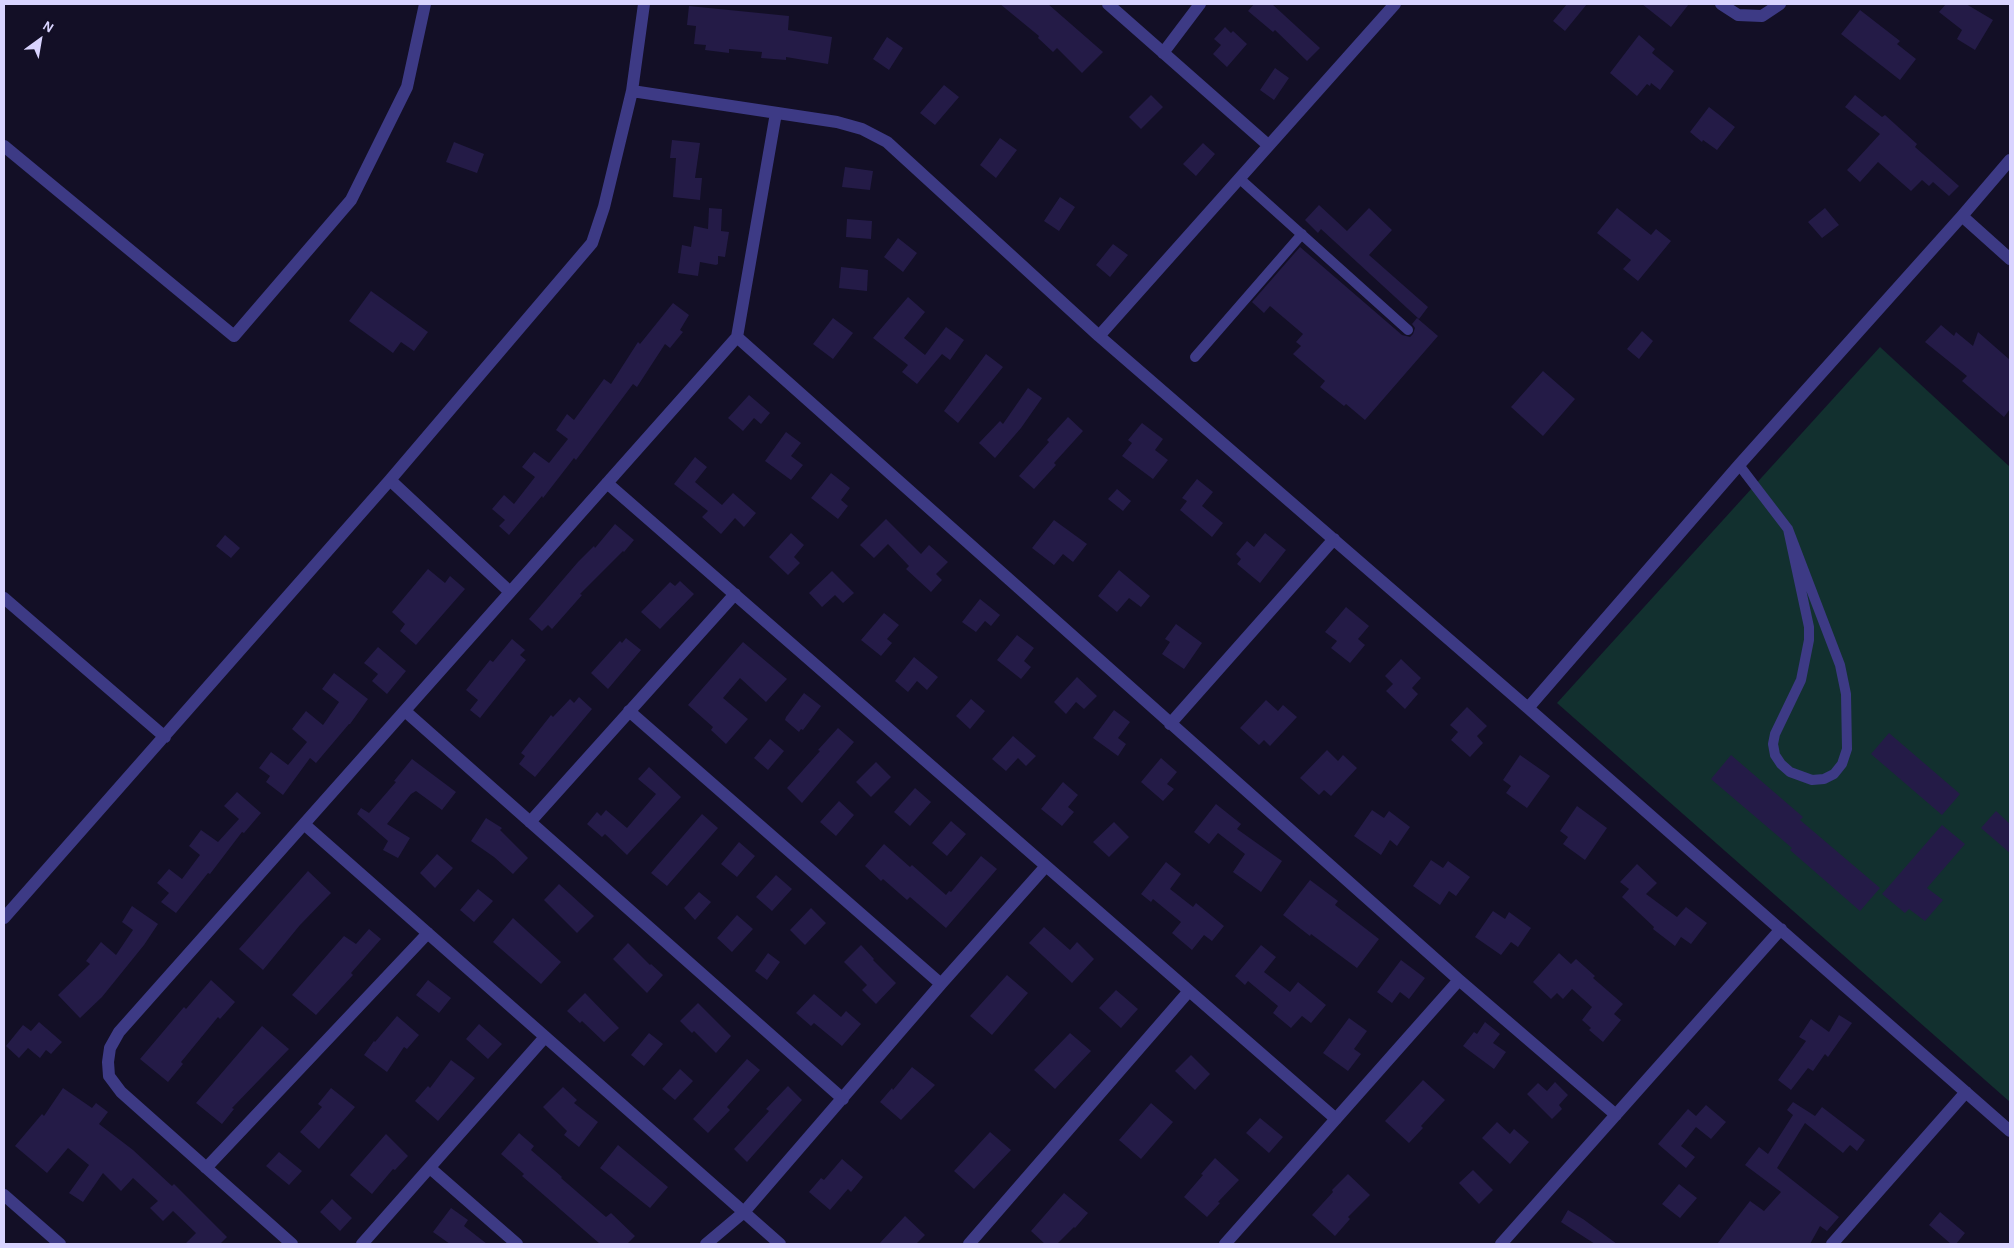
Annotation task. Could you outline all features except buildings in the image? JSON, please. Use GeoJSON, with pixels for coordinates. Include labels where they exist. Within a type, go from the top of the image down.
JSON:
{"type":"FeatureCollection","features":[{"type":"Feature","properties":{"kind":"street"},"geometry":{"type":"LineString","coordinates":[[4,146],[234,336],[351,200],[407,87],[426,4]]}},
{"type":"Feature","properties":{"kind":"street"},"geometry":{"type":"LineString","coordinates":[[4,918],[390,480],[592,242],[604,208],[632,91],[644,4]]}},
{"type":"Feature","properties":{"kind":"street"},"geometry":{"type":"LineString","coordinates":[[1108,4],[1268,145]]}},
{"type":"Feature","properties":{"kind":"street"},"geometry":{"type":"LineString","coordinates":[[1163,53],[1200,4]]}},
{"type":"Feature","properties":{"kind":"street"},"geometry":{"type":"LineString","coordinates":[[1099,336],[1395,4]]}},
{"type":"Feature","properties":{"kind":"street"},"geometry":{"type":"LineString","coordinates":[[1721,4],[1738,15],[1762,16],[1780,4]]}},
{"type":"Feature","properties":{"kind":"street"},"geometry":{"type":"LineString","coordinates":[[632,91],[837,122],[862,130],[887,142],[1099,336],[2010,1130]]}},
{"type":"Feature","properties":{"kind":"street"},"geometry":{"type":"LineString","coordinates":[[292,1244],[121,1092],[109,1076],[110,1048],[119,1032],[737,337],[776,113]]}},
{"type":"Feature","properties":{"kind":"street"},"geometry":{"type":"LineString","coordinates":[[1528,708],[1739,465],[2010,160]]}},
{"type":"Feature","properties":{"kind":"street"},"geometry":{"type":"LineString","coordinates":[[1962,216],[2010,259]]}},
{"type":"Feature","properties":{"kind":"street"},"geometry":{"type":"LineString","coordinates":[[737,337],[1459,980],[1616,1114]]}},
{"type":"Feature","properties":{"kind":"street"},"geometry":{"type":"LineString","coordinates":[[390,480],[510,592]]}},
{"type":"Feature","properties":{"kind":"street"},"geometry":{"type":"LineString","coordinates":[[608,482],[1336,1119]]}},
{"type":"Feature","properties":{"kind":"street"},"geometry":{"type":"LineString","coordinates":[[1170,724],[1334,539]]}},
{"type":"Feature","properties":{"kind":"street"},"geometry":{"type":"LineString","coordinates":[[530,822],[735,594]]}},
{"type":"Feature","properties":{"kind":"street"},"geometry":{"type":"LineString","coordinates":[[4,598],[165,736]]}},
{"type":"Feature","properties":{"kind":"street"},"geometry":{"type":"LineString","coordinates":[[405,710],[843,1099]]}},
{"type":"Feature","properties":{"kind":"street"},"geometry":{"type":"LineString","coordinates":[[629,711],[941,984]]}},
{"type":"Feature","properties":{"kind":"street"},"geometry":{"type":"LineString","coordinates":[[304,824],[780,1244]]}},
{"type":"Feature","properties":{"kind":"street"},"geometry":{"type":"LineString","coordinates":[[706,1244],[744,1212],[941,984],[1046,866]]}},
{"type":"Feature","properties":{"kind":"street"},"geometry":{"type":"LineString","coordinates":[[1501,1244],[1781,929]]}},
{"type":"Feature","properties":{"kind":"street"},"geometry":{"type":"LineString","coordinates":[[206,1168],[428,934]]}},
{"type":"Feature","properties":{"kind":"street"},"geometry":{"type":"LineString","coordinates":[[1225,1244],[1459,980]]}},
{"type":"Feature","properties":{"kind":"street"},"geometry":{"type":"LineString","coordinates":[[969,1244],[1189,991]]}},
{"type":"Feature","properties":{"kind":"street"},"geometry":{"type":"LineString","coordinates":[[362,1244],[545,1037]]}},
{"type":"Feature","properties":{"kind":"street"},"geometry":{"type":"LineString","coordinates":[[1832,1244],[1966,1092]]}},
{"type":"Feature","properties":{"kind":"street"},"geometry":{"type":"LineString","coordinates":[[430,1168],[518,1244]]}},
{"type":"Feature","properties":{"kind":"street"},"geometry":{"type":"LineString","coordinates":[[4,1195],[60,1244]]}},
{"type":"Feature","properties":{"kind":"lane"},"geometry":{"type":"LineString","coordinates":[[1240,179],[1408,330]]}},
{"type":"Feature","properties":{"kind":"lane"},"geometry":{"type":"LineString","coordinates":[[1195,356],[1302,234]]}},
{"type":"Feature","properties":{"kind":"lane"},"geometry":{"type":"LineString","coordinates":[[1739,465],[1788,529],[1840,665],[1846,694],[1848,749],[1842,764],[1834,774],[1824,779],[1812,780],[1790,772],[1778,759],[1772,744],[1800,680],[1809,640],[1809,627],[1788,529]]}},
{"type":"Feature","properties":{"kind":"green space"},"geometry":{"type":"Polygon","coordinates":[[[1880,347],[2010,467],[2010,1102],[1557,703],[1880,347]]]}}]}
